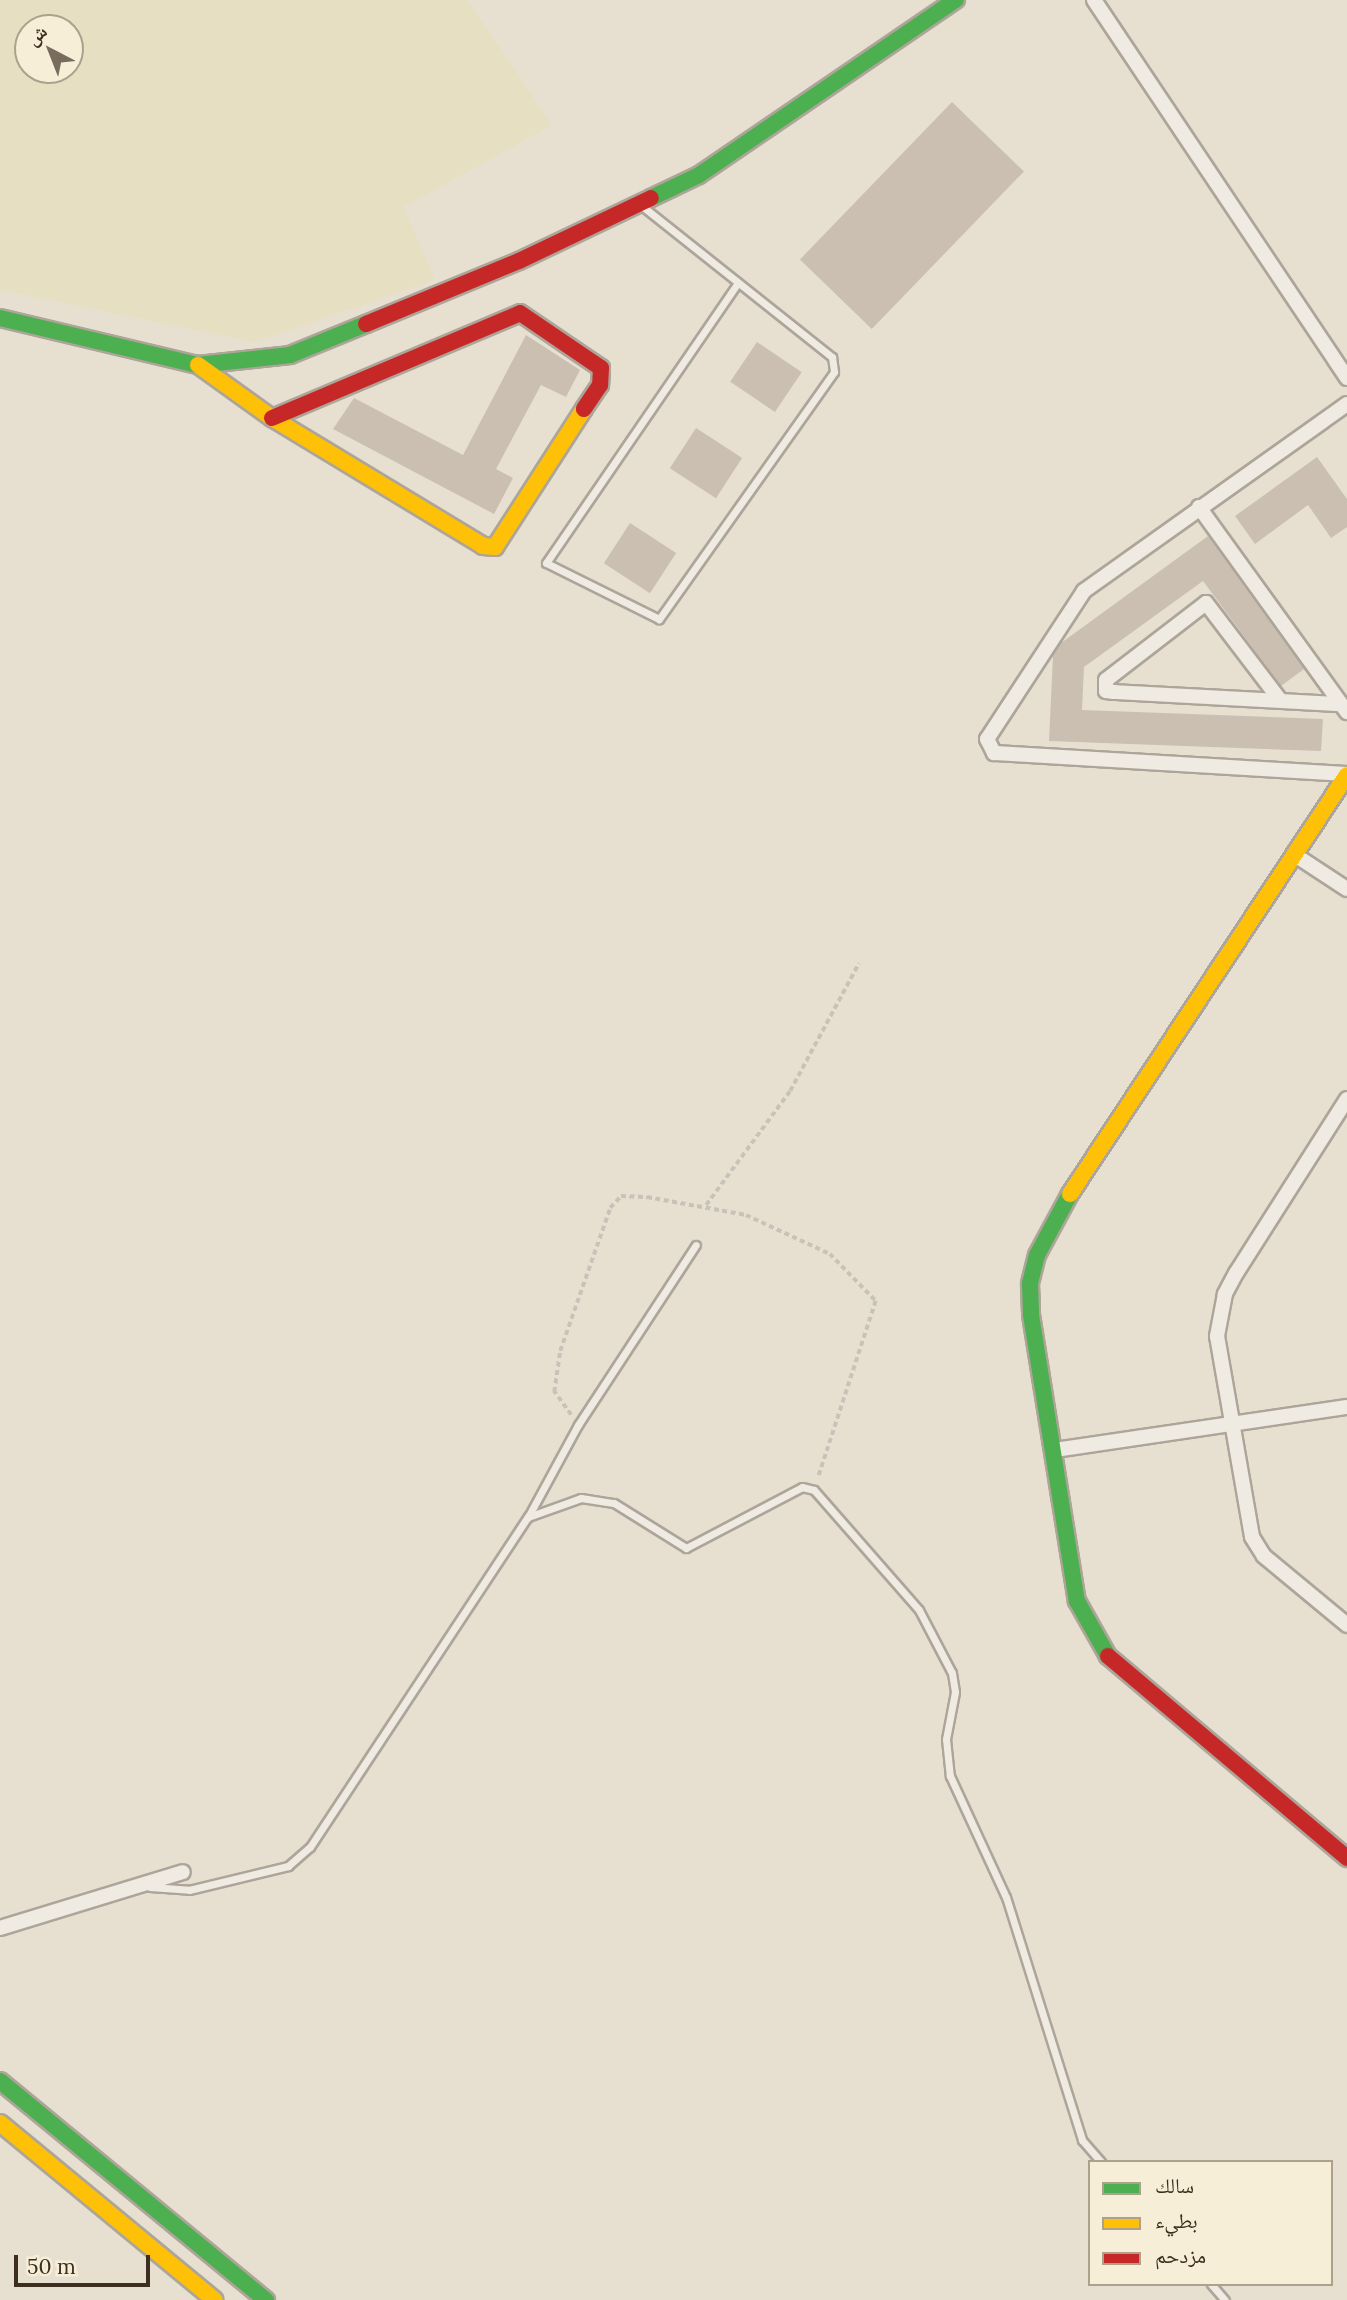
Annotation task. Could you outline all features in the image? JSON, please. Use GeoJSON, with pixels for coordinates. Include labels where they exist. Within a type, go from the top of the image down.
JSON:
{"type":"FeatureCollection","features":[{"type":"Feature","properties":{"kind":"street"},"geometry":{"type":"LineString","coordinates":[[0,318],[198,365],[290,355],[341,338],[699,175],[956,0]]}},
{"type":"Feature","properties":{"kind":"street"},"geometry":{"type":"LineString","coordinates":[[1094,0],[1347,378]]}},
{"type":"Feature","properties":{"kind":"street"},"geometry":{"type":"LineString","coordinates":[[198,365],[272,418],[483,547],[495,547],[600,385],[601,368],[586,353],[520,313],[272,418]]}},
{"type":"Feature","properties":{"kind":"street"},"geometry":{"type":"LineString","coordinates":[[1347,404],[1084,591],[987,739],[988,749],[995,753],[1347,774],[1052,1221],[1037,1255],[1030,1284],[1031,1315],[1055,1450],[1077,1601],[1110,1659],[1347,1858]]}},
{"type":"Feature","properties":{"kind":"street"},"geometry":{"type":"LineString","coordinates":[[1199,507],[1343,708]]}},
{"type":"Feature","properties":{"kind":"street"},"geometry":{"type":"LineString","coordinates":[[1280,701],[1206,603],[1106,680],[1106,691],[1114,692],[1280,701],[1343,708]]}},
{"type":"Feature","properties":{"kind":"street"},"geometry":{"type":"LineString","coordinates":[[1295,855],[1347,889]]}},
{"type":"Feature","properties":{"kind":"street"},"geometry":{"type":"LineString","coordinates":[[1347,1099],[1225,1294],[1217,1336],[1252,1536],[1271,1562],[1347,1625]]}},
{"type":"Feature","properties":{"kind":"street"},"geometry":{"type":"LineString","coordinates":[[1055,1450],[1231,1427],[1347,1407]]}},
{"type":"Feature","properties":{"kind":"street"},"geometry":{"type":"LineString","coordinates":[[0,1928],[183,1872]]}},
{"type":"Feature","properties":{"kind":"street"},"geometry":{"type":"LineString","coordinates":[[0,2081],[266,2300]]}},
{"type":"Feature","properties":{"kind":"street"},"geometry":{"type":"LineString","coordinates":[[0,2123],[215,2300]]}},
{"type":"Feature","properties":{"kind":"lane"},"geometry":{"type":"LineString","coordinates":[[639,203],[737,284],[832,357],[834,372],[659,619],[546,563],[737,284]]}},
{"type":"Feature","properties":{"kind":"lane"},"geometry":{"type":"LineString","coordinates":[[138,1886],[189,1889],[289,1866],[310,1847],[528,1517],[578,1424],[696,1245]]}},
{"type":"Feature","properties":{"kind":"lane"},"geometry":{"type":"LineString","coordinates":[[528,1517],[581,1497],[614,1503],[686,1548],[701,1544],[802,1487],[814,1490],[919,1611],[952,1673],[955,1692],[946,1739],[950,1776],[1006,1897],[1082,2140],[1099,2160]]}},
{"type":"Feature","properties":{"kind":"lane"},"geometry":{"type":"LineString","coordinates":[[1214,2286],[1225,2300]]}},
{"type":"Feature","properties":{"kind":"path"},"geometry":{"type":"LineString","coordinates":[[706,1205],[790,1091],[859,963]]}},
{"type":"Feature","properties":{"kind":"path"},"geometry":{"type":"LineString","coordinates":[[578,1424],[554,1392],[560,1351],[610,1208],[621,1196],[706,1205],[746,1215],[831,1254],[876,1301],[814,1490]]}},
{"type":"Feature","properties":{"kind":"shaded area"},"geometry":{"type":"Polygon","coordinates":[[[0,0],[468,0],[552,125],[404,207],[435,280],[255,342],[0,290],[0,0]]]}},
{"type":"Feature","properties":{"kind":"building"},"geometry":{"type":"Polygon","coordinates":[[[952,102],[1024,171],[872,329],[800,260],[952,102]]]}},
{"type":"Feature","properties":{"kind":"building"},"geometry":{"type":"Polygon","coordinates":[[[526,335],[580,370],[566,397],[541,385],[496,469],[513,478],[494,514],[333,429],[354,398],[463,455],[526,335]]]}},
{"type":"Feature","properties":{"kind":"building"},"geometry":{"type":"Polygon","coordinates":[[[757,342],[802,372],[775,412],[730,382],[757,342]]]}},
{"type":"Feature","properties":{"kind":"building"},"geometry":{"type":"Polygon","coordinates":[[[696,428],[742,458],[716,498],[670,468],[696,428]]]}},
{"type":"Feature","properties":{"kind":"building"},"geometry":{"type":"Polygon","coordinates":[[[1317,457],[1347,499],[1347,527],[1331,538],[1308,505],[1255,544],[1235,516],[1317,457]]]}},
{"type":"Feature","properties":{"kind":"building"},"geometry":{"type":"Polygon","coordinates":[[[630,523],[676,553],[650,593],[604,563],[630,523]]]}},
{"type":"Feature","properties":{"kind":"building"},"geometry":{"type":"Polygon","coordinates":[[[1208,536],[1304,669],[1281,686],[1203,581],[1084,667],[1082,710],[1323,719],[1321,751],[1049,741],[1053,656],[1061,643],[1208,536]]]}},
{"type":"Feature","properties":{"kind":"traffic: fast"},"geometry":{"type":"LineString","coordinates":[[651,198],[699,175],[956,0]]}},
{"type":"Feature","properties":{"kind":"traffic: fast"},"geometry":{"type":"LineString","coordinates":[[0,318],[198,365],[290,355],[366,324]]}},
{"type":"Feature","properties":{"kind":"traffic: fast"},"geometry":{"type":"LineString","coordinates":[[1070,1194],[1037,1255],[1030,1284],[1031,1315],[1077,1601],[1108,1656]]}},
{"type":"Feature","properties":{"kind":"traffic: fast"},"geometry":{"type":"LineString","coordinates":[[0,2081],[266,2300]]}},
{"type":"Feature","properties":{"kind":"traffic: slow"},"geometry":{"type":"LineString","coordinates":[[198,365],[272,418],[483,546],[495,547],[584,409]]}},
{"type":"Feature","properties":{"kind":"traffic: slow"},"geometry":{"type":"LineString","coordinates":[[1070,1194],[1347,775]]}},
{"type":"Feature","properties":{"kind":"traffic: slow"},"geometry":{"type":"LineString","coordinates":[[0,2123],[215,2300]]}},
{"type":"Feature","properties":{"kind":"traffic: jam"},"geometry":{"type":"LineString","coordinates":[[366,324],[519,261],[651,198]]}},
{"type":"Feature","properties":{"kind":"traffic: jam"},"geometry":{"type":"LineString","coordinates":[[272,418],[520,313],[601,368],[600,385],[584,409]]}},
{"type":"Feature","properties":{"kind":"traffic: jam"},"geometry":{"type":"LineString","coordinates":[[1108,1656],[1347,1858]]}}]}
